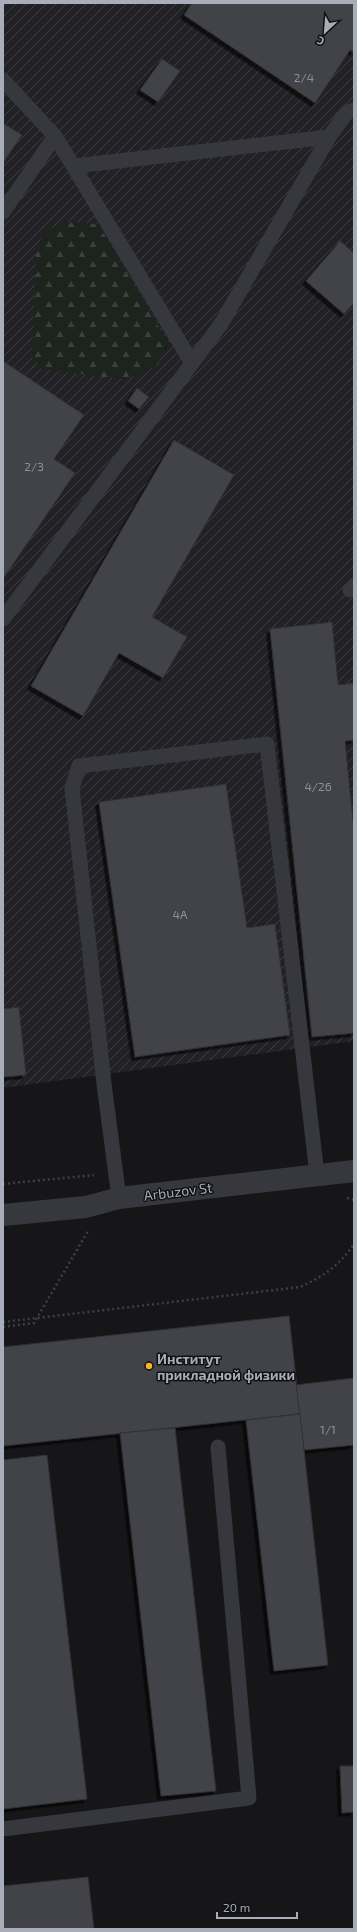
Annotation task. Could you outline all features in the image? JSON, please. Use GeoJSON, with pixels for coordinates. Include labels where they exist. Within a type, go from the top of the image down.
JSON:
{"type":"FeatureCollection","features":[{"type":"Feature","properties":{"kind":"street","name":"Arbuzov St"},"geometry":{"type":"LineString","coordinates":[[3,1215],[86,1207],[119,1198],[354,1171]]}},
{"type":"Feature","properties":{"kind":"lane"},"geometry":{"type":"LineString","coordinates":[[3,80],[55,136],[192,363]]}},
{"type":"Feature","properties":{"kind":"lane"},"geometry":{"type":"LineString","coordinates":[[3,619],[221,324],[329,137],[347,112],[354,110]]}},
{"type":"Feature","properties":{"kind":"lane"},"geometry":{"type":"LineString","coordinates":[[3,212],[55,136]]}},
{"type":"Feature","properties":{"kind":"lane"},"geometry":{"type":"LineString","coordinates":[[74,166],[329,137]]}},
{"type":"Feature","properties":{"kind":"lane"},"geometry":{"type":"LineString","coordinates":[[119,1198],[72,788],[79,766],[267,744],[317,1175]]}},
{"type":"Feature","properties":{"kind":"lane"},"geometry":{"type":"LineString","coordinates":[[3,1829],[249,1798],[218,1447]]}},
{"type":"Feature","properties":{"kind":"path"},"geometry":{"type":"LineString","coordinates":[[3,1184],[116,1172]]}},
{"type":"Feature","properties":{"kind":"path"},"geometry":{"type":"LineString","coordinates":[[3,1327],[34,1323],[91,1226]]}},
{"type":"Feature","properties":{"kind":"path"},"geometry":{"type":"LineString","coordinates":[[3,1322],[300,1287],[323,1277],[347,1254],[354,1244]]}},
{"type":"Feature","properties":{"kind":"shaded area"},"geometry":{"type":"Polygon","coordinates":[[[3,3],[354,3],[354,1041],[3,1088],[3,3]],[[66,222],[44,232],[36,252],[166,351],[168,343],[98,224],[66,222]]]}},
{"type":"Feature","properties":{"kind":"green space"},"geometry":{"type":"Polygon","coordinates":[[[66,222],[98,224],[168,343],[157,366],[126,380],[42,369],[32,357],[36,252],[44,232],[66,222]]]}},
{"type":"Feature","properties":{"kind":"building"},"geometry":{"type":"Polygon","coordinates":[[[192,3],[354,3],[354,52],[350,50],[315,103],[184,15],[192,3]]]}},
{"type":"Feature","properties":{"kind":"building"},"geometry":{"type":"Polygon","coordinates":[[[162,59],[180,71],[158,102],[140,90],[162,59]]]}},
{"type":"Feature","properties":{"kind":"building"},"geometry":{"type":"Polygon","coordinates":[[[3,123],[22,135],[3,163],[3,123]]]}},
{"type":"Feature","properties":{"kind":"building"},"geometry":{"type":"Polygon","coordinates":[[[340,241],[354,253],[354,303],[344,314],[306,281],[340,241]]]}},
{"type":"Feature","properties":{"kind":"building"},"geometry":{"type":"Polygon","coordinates":[[[3,361],[84,415],[54,459],[75,473],[3,579],[3,361]]]}},
{"type":"Feature","properties":{"kind":"building"},"geometry":{"type":"Polygon","coordinates":[[[137,388],[149,397],[139,409],[128,401],[137,388]]]}},
{"type":"Feature","properties":{"kind":"building"},"geometry":{"type":"Polygon","coordinates":[[[174,440],[234,475],[152,617],[187,637],[163,678],[119,653],[83,716],[31,686],[174,440]]]}},
{"type":"Feature","properties":{"kind":"building"},"geometry":{"type":"Polygon","coordinates":[[[332,622],[338,685],[354,683],[354,740],[345,741],[354,831],[354,1033],[312,1037],[270,629],[332,622]]]}},
{"type":"Feature","properties":{"kind":"building"},"geometry":{"type":"Polygon","coordinates":[[[226,784],[247,928],[275,924],[290,1035],[135,1057],[99,802],[226,784]]]}},
{"type":"Feature","properties":{"kind":"building"},"geometry":{"type":"Polygon","coordinates":[[[19,1007],[26,1075],[3,1077],[3,1009],[19,1007]]]}},
{"type":"Feature","properties":{"kind":"building","name":"Институт прикладной физики"},"geometry":{"type":"Polygon","coordinates":[[[289,1316],[300,1414],[3,1446],[3,1347],[289,1316]]]}},
{"type":"Feature","properties":{"kind":"building"},"geometry":{"type":"Polygon","coordinates":[[[354,1378],[354,1445],[304,1450],[296,1385],[354,1378]]]}},
{"type":"Feature","properties":{"kind":"building"},"geometry":{"type":"Polygon","coordinates":[[[300,1414],[328,1665],[274,1671],[246,1420],[300,1414]]]}},
{"type":"Feature","properties":{"kind":"building"},"geometry":{"type":"Polygon","coordinates":[[[175,1428],[216,1791],[161,1796],[120,1433],[175,1428]]]}},
{"type":"Feature","properties":{"kind":"building"},"geometry":{"type":"Polygon","coordinates":[[[47,1455],[87,1799],[3,1809],[3,1460],[47,1455]]]}},
{"type":"Feature","properties":{"kind":"building"},"geometry":{"type":"Polygon","coordinates":[[[340,1766],[354,1766],[354,1812],[342,1813],[340,1766]]]}},
{"type":"Feature","properties":{"kind":"building"},"geometry":{"type":"Polygon","coordinates":[[[88,1877],[94,1929],[3,1929],[3,1886],[88,1877]]]}},
{"type":"Feature","properties":{"kind":"place","name":"Институт прикладной физики"},"geometry":{"type":"Point","coordinates":[149,1366]}}]}
